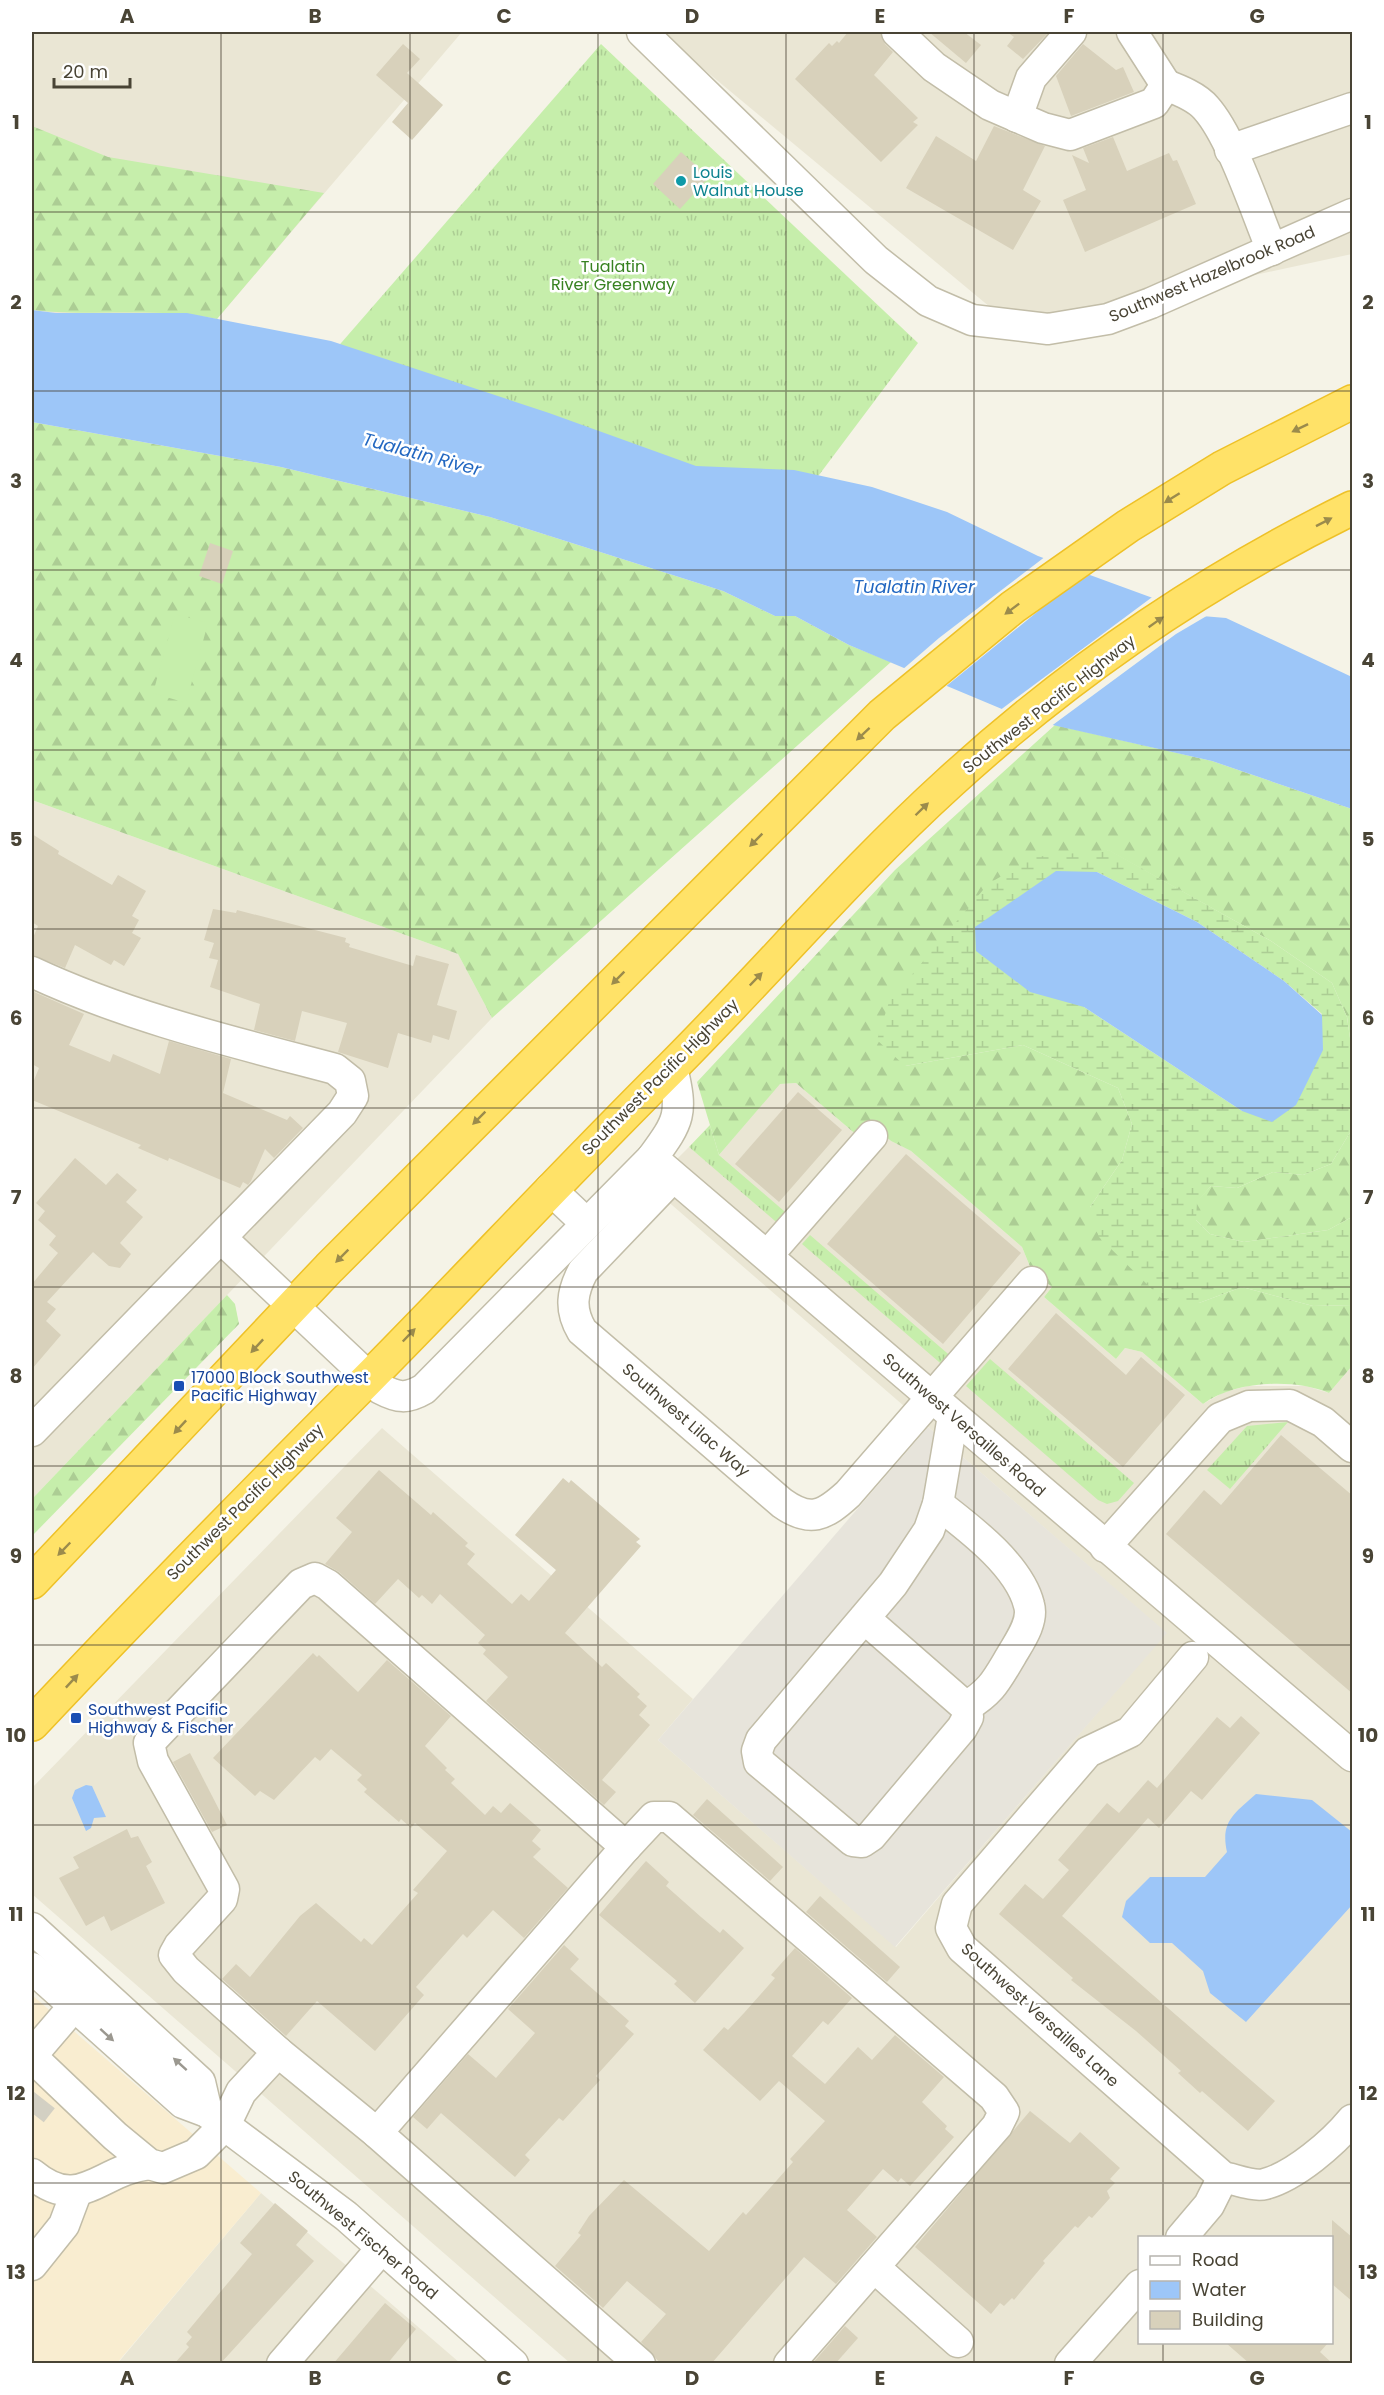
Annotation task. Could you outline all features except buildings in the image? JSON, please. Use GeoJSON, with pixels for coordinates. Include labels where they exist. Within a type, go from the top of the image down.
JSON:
{"type":"FeatureCollection","features":[{"type":"Feature","properties":{"kind":"highway"},"geometry":{"type":"LineString","coordinates":[[32,1582],[294,1307],[882,716],[1013,607],[1128,526],[1222,468],[1353,402]]}},
{"type":"Feature","properties":{"kind":"highway","name":"Southwest Pacific Highway"},"geometry":{"type":"LineString","coordinates":[[32,1724],[184,1563],[369,1378],[881,850],[981,755],[1098,663],[1212,585],[1353,508]]}},
{"type":"Feature","properties":{"kind":"street","name":"Southwest Hazelbrook Road"},"geometry":{"type":"LineString","coordinates":[[642,32],[876,261],[928,301],[972,320],[1048,329],[1087,324],[1151,303],[1353,214]]}},
{"type":"Feature","properties":{"kind":"street"},"geometry":{"type":"LineString","coordinates":[[897,32],[934,67],[990,105],[1043,128],[1070,135],[1154,103],[1166,86]]}},
{"type":"Feature","properties":{"kind":"street"},"geometry":{"type":"LineString","coordinates":[[1017,117],[1030,78],[1071,32]]}},
{"type":"Feature","properties":{"kind":"street"},"geometry":{"type":"LineString","coordinates":[[1132,32],[1166,86],[1180,90],[1205,107],[1230,150],[1272,250]]}},
{"type":"Feature","properties":{"kind":"street"},"geometry":{"type":"LineString","coordinates":[[1230,150],[1353,108]]}},
{"type":"Feature","properties":{"kind":"street"},"geometry":{"type":"LineString","coordinates":[[32,972],[80,994],[135,1012],[335,1070],[350,1081],[353,1096],[342,1113],[32,1431]]}},
{"type":"Feature","properties":{"kind":"street"},"geometry":{"type":"LineString","coordinates":[[221,1238],[381,1389],[398,1398],[412,1396],[424,1389],[586,1223],[663,1167],[678,1115],[678,1097],[672,1067]]}},
{"type":"Feature","properties":{"kind":"street"},"geometry":{"type":"LineString","coordinates":[[768,1255],[872,1136]]}},
{"type":"Feature","properties":{"kind":"street","name":"Southwest Versailles Road"},"geometry":{"type":"LineString","coordinates":[[663,1167],[1353,1756]]}},
{"type":"Feature","properties":{"kind":"street","name":"Southwest Lilac Way"},"geometry":{"type":"LineString","coordinates":[[663,1167],[583,1270],[574,1287],[574,1317],[582,1330],[793,1511],[806,1515],[819,1515],[832,1509],[943,1407],[1032,1282]]}},
{"type":"Feature","properties":{"kind":"street"},"geometry":{"type":"LineString","coordinates":[[550,1190],[586,1223]]}},
{"type":"Feature","properties":{"kind":"street"},"geometry":{"type":"LineString","coordinates":[[1106,1547],[1220,1418],[1249,1406],[1290,1405],[1323,1422],[1353,1447]]}},
{"type":"Feature","properties":{"kind":"street"},"geometry":{"type":"LineString","coordinates":[[864,1618],[966,1707],[968,1717],[962,1728],[871,1836],[862,1842],[853,1840],[759,1762],[757,1751],[761,1740],[864,1618],[893,1584],[929,1530],[938,1504],[943,1407]]}},
{"type":"Feature","properties":{"kind":"street"},"geometry":{"type":"LineString","coordinates":[[938,1504],[979,1537],[1012,1573],[1030,1606],[1025,1632],[988,1693],[966,1707]]}},
{"type":"Feature","properties":{"kind":"street"},"geometry":{"type":"LineString","coordinates":[[626,1846],[328,1585],[315,1578],[301,1584],[149,1743],[153,1761],[224,1889],[222,1899],[179,1946],[174,1955],[186,1970],[278,2052],[377,2133],[640,2364]]}},
{"type":"Feature","properties":{"kind":"street","name":"Southwest Versailles Lane"},"geometry":{"type":"LineString","coordinates":[[1193,1657],[1130,1732],[1088,1752],[957,1904],[951,1928],[962,1948],[1223,2177]]}},
{"type":"Feature","properties":{"kind":"street"},"geometry":{"type":"LineString","coordinates":[[377,2133],[626,1846],[654,1817],[669,1817],[994,2097],[1004,2112],[997,2126],[789,2364]]}},
{"type":"Feature","properties":{"kind":"street"},"geometry":{"type":"LineString","coordinates":[[32,1928],[200,2082],[216,2119]]}},
{"type":"Feature","properties":{"kind":"street","name":"Southwest Fischer Road"},"geometry":{"type":"LineString","coordinates":[[32,1968],[183,2103],[216,2119],[346,2216],[513,2364]]}},
{"type":"Feature","properties":{"kind":"street"},"geometry":{"type":"LineString","coordinates":[[74,2006],[40,2073],[149,2164],[162,2168],[196,2154],[216,2119],[278,2052]]}},
{"type":"Feature","properties":{"kind":"street"},"geometry":{"type":"LineString","coordinates":[[1183,2236],[1209,2205],[1223,2177],[1263,2185],[1301,2165],[1340,2135],[1353,2120]]}},
{"type":"Feature","properties":{"kind":"street"},"geometry":{"type":"LineString","coordinates":[[32,2176],[56,2190],[76,2193],[131,2166],[149,2164]]}},
{"type":"Feature","properties":{"kind":"street"},"geometry":{"type":"LineString","coordinates":[[32,2265],[64,2225],[76,2193]]}},
{"type":"Feature","properties":{"kind":"street"},"geometry":{"type":"LineString","coordinates":[[282,2364],[382,2248]]}},
{"type":"Feature","properties":{"kind":"street"},"geometry":{"type":"LineString","coordinates":[[874,2267],[958,2342]]}},
{"type":"Feature","properties":{"kind":"street"},"geometry":{"type":"LineString","coordinates":[[1070,2364],[1138,2286]]}},
{"type":"Feature","properties":{"kind":"shaded area"},"geometry":{"type":"Polygon","coordinates":[[[32,32],[462,32],[217,319],[187,313],[56,313],[32,310],[32,32]]]}},
{"type":"Feature","properties":{"kind":"shaded area"},"geometry":{"type":"Polygon","coordinates":[[[659,32],[1352,32],[1352,254],[1014,327],[659,32]]]}},
{"type":"Feature","properties":{"kind":"shaded area"},"geometry":{"type":"Polygon","coordinates":[[[32,800],[458,954],[492,1018],[32,1499],[32,800]]]}},
{"type":"Feature","properties":{"kind":"shaded area"},"geometry":{"type":"Polygon","coordinates":[[[796,1083],[859,1137],[871,1124],[891,1141],[911,1151],[1022,1247],[1031,1269],[1052,1287],[1044,1297],[1116,1359],[1125,1348],[1142,1352],[1203,1404],[1224,1392],[1248,1386],[1306,1386],[1329,1393],[1352,1366],[1352,2363],[570,2363],[32,1894],[32,1788],[382,1428],[693,1699],[658,1740],[896,1947],[1166,1633],[650,1186],[689,1147],[782,1226],[790,1217],[719,1155],[779,1084],[796,1083]]]}},
{"type":"Feature","properties":{"kind":"shaded area"},"geometry":{"type":"Polygon","coordinates":[[[928,1427],[1167,1633],[895,1947],[658,1740],[928,1427]]]}},
{"type":"Feature","properties":{"kind":"shaded area"},"geometry":{"type":"Polygon","coordinates":[[[32,1995],[261,2193],[117,2363],[32,2363],[32,1995]]]}},
{"type":"Feature","properties":{"kind":"shaded area"},"geometry":{"type":"Polygon","coordinates":[[[261,2193],[388,2301],[460,2363],[117,2364],[261,2193]]]}},
{"type":"Feature","properties":{"kind":"green space","name":"Tualatin River Greenway"},"geometry":{"type":"Polygon","coordinates":[[[601,44],[918,343],[786,519],[335,350],[601,44]]]}},
{"type":"Feature","properties":{"kind":"green space"},"geometry":{"type":"Polygon","coordinates":[[[32,126],[108,157],[324,193],[217,319],[194,315],[32,310],[32,126]]]}},
{"type":"Feature","properties":{"kind":"green space"},"geometry":{"type":"Polygon","coordinates":[[[32,422],[281,467],[490,517],[723,591],[775,616],[795,616],[849,645],[891,662],[492,1018],[458,954],[32,800],[32,422]]]}},
{"type":"Feature","properties":{"kind":"green space"},"geometry":{"type":"Polygon","coordinates":[[[175,614],[208,623],[186,703],[153,693],[175,614]]]}},
{"type":"Feature","properties":{"kind":"green space"},"geometry":{"type":"Polygon","coordinates":[[[1055,725],[1212,761],[1352,809],[1352,1052],[1347,1017],[1332,983],[1271,941],[1108,850],[905,1066],[1023,1045],[1118,1088],[1132,1124],[1122,1160],[1090,1207],[1199,1303],[1242,1287],[1313,1306],[1352,1305],[1352,1366],[1329,1393],[1299,1385],[1264,1384],[1231,1390],[1203,1404],[1142,1352],[1125,1348],[1116,1359],[1044,1297],[1052,1287],[1031,1269],[1022,1247],[911,1151],[891,1141],[871,1124],[859,1137],[796,1083],[780,1084],[719,1155],[697,1082],[895,870],[1055,725]]]}},
{"type":"Feature","properties":{"kind":"green space"},"geometry":{"type":"Polygon","coordinates":[[[1109,850],[1271,941],[1332,983],[1347,1017],[1352,1052],[1352,1129],[1331,1164],[1303,1175],[1273,1172],[1237,1188],[1211,1186],[1197,1202],[1196,1220],[1210,1234],[1244,1242],[1328,1230],[1352,1217],[1352,1305],[1313,1306],[1242,1287],[1199,1303],[1161,1298],[1099,1237],[1090,1207],[1122,1160],[1132,1124],[1118,1088],[1023,1045],[905,1066],[877,1040],[889,1002],[988,884],[1034,857],[1109,850]],[[1097,872],[1084,1007],[1242,1111],[1322,1014],[1284,981],[1197,922],[1097,872]]]}},
{"type":"Feature","properties":{"kind":"green space"},"geometry":{"type":"Polygon","coordinates":[[[710,1125],[719,1155],[791,1217],[782,1227],[689,1147],[710,1125]]]}},
{"type":"Feature","properties":{"kind":"green space"},"geometry":{"type":"Polygon","coordinates":[[[1352,1129],[1352,1217],[1328,1230],[1244,1242],[1210,1234],[1196,1220],[1196,1202],[1211,1186],[1237,1188],[1273,1172],[1303,1175],[1331,1164],[1352,1129]]]}},
{"type":"Feature","properties":{"kind":"green space"},"geometry":{"type":"Polygon","coordinates":[[[810,1235],[954,1359],[946,1368],[802,1244],[810,1235]]]}},
{"type":"Feature","properties":{"kind":"green space"},"geometry":{"type":"Polygon","coordinates":[[[227,1295],[235,1304],[239,1324],[32,1536],[32,1499],[227,1295]]]}},
{"type":"Feature","properties":{"kind":"green space"},"geometry":{"type":"Polygon","coordinates":[[[990,1359],[1134,1483],[1118,1501],[1107,1504],[1098,1500],[966,1386],[990,1359]]]}},
{"type":"Feature","properties":{"kind":"green space"},"geometry":{"type":"Polygon","coordinates":[[[1288,1422],[1230,1489],[1207,1470],[1247,1426],[1288,1422]]]}},
{"type":"Feature","properties":{"kind":"water","name":"Tualatin River"},"geometry":{"type":"Polygon","coordinates":[[[32,310],[56,313],[187,313],[331,341],[549,413],[696,466],[794,470],[872,487],[947,512],[1038,556],[1202,616],[1226,618],[1352,677],[1352,809],[1212,761],[1026,719],[849,645],[795,616],[775,616],[723,591],[490,517],[281,467],[32,422],[32,310]]]}},
{"type":"Feature","properties":{"kind":"water"},"geometry":{"type":"Polygon","coordinates":[[[1056,871],[1097,872],[1197,922],[1284,981],[1322,1015],[1323,1050],[1296,1105],[1272,1122],[1242,1111],[1084,1007],[1030,992],[976,951],[975,927],[1056,871]]]}},
{"type":"Feature","properties":{"kind":"water"},"geometry":{"type":"Polygon","coordinates":[[[86,1785],[92,1786],[106,1817],[94,1818],[91,1828],[86,1831],[72,1798],[75,1790],[86,1785]]]}},
{"type":"Feature","properties":{"kind":"water"},"geometry":{"type":"Polygon","coordinates":[[[1256,1794],[1312,1800],[1352,1832],[1352,1905],[1246,2022],[1210,1993],[1203,1971],[1172,1943],[1150,1943],[1122,1917],[1126,1901],[1150,1877],[1205,1877],[1227,1852],[1225,1841],[1231,1819],[1256,1794]]]}},
{"type":"Feature","properties":{"kind":"pier"},"geometry":{"type":"Polygon","coordinates":[[[1046,556],[1092,573],[1048,603],[944,688],[902,670],[939,638],[1046,556]]]}},
{"type":"Feature","properties":{"kind":"pier"},"geometry":{"type":"Polygon","coordinates":[[[1155,595],[1210,614],[1176,634],[1050,727],[1025,722],[999,711],[1155,595]]]}},
{"type":"Feature","properties":{"kind":"tunnel"},"geometry":{"type":"LineString","coordinates":[[32,2113],[43,2099]]}},
{"type":"Feature","properties":{"kind":"place","name":"Louis Walnut House"},"geometry":{"type":"Point","coordinates":[681,181]}},
{"type":"Feature","properties":{"kind":"place","name":"17000 Block Southwest Pacific Highway"},"geometry":{"type":"Point","coordinates":[179,1386]}},
{"type":"Feature","properties":{"kind":"place","name":"Southwest Pacific Highway & Fischer"},"geometry":{"type":"Point","coordinates":[76,1718]}}]}
